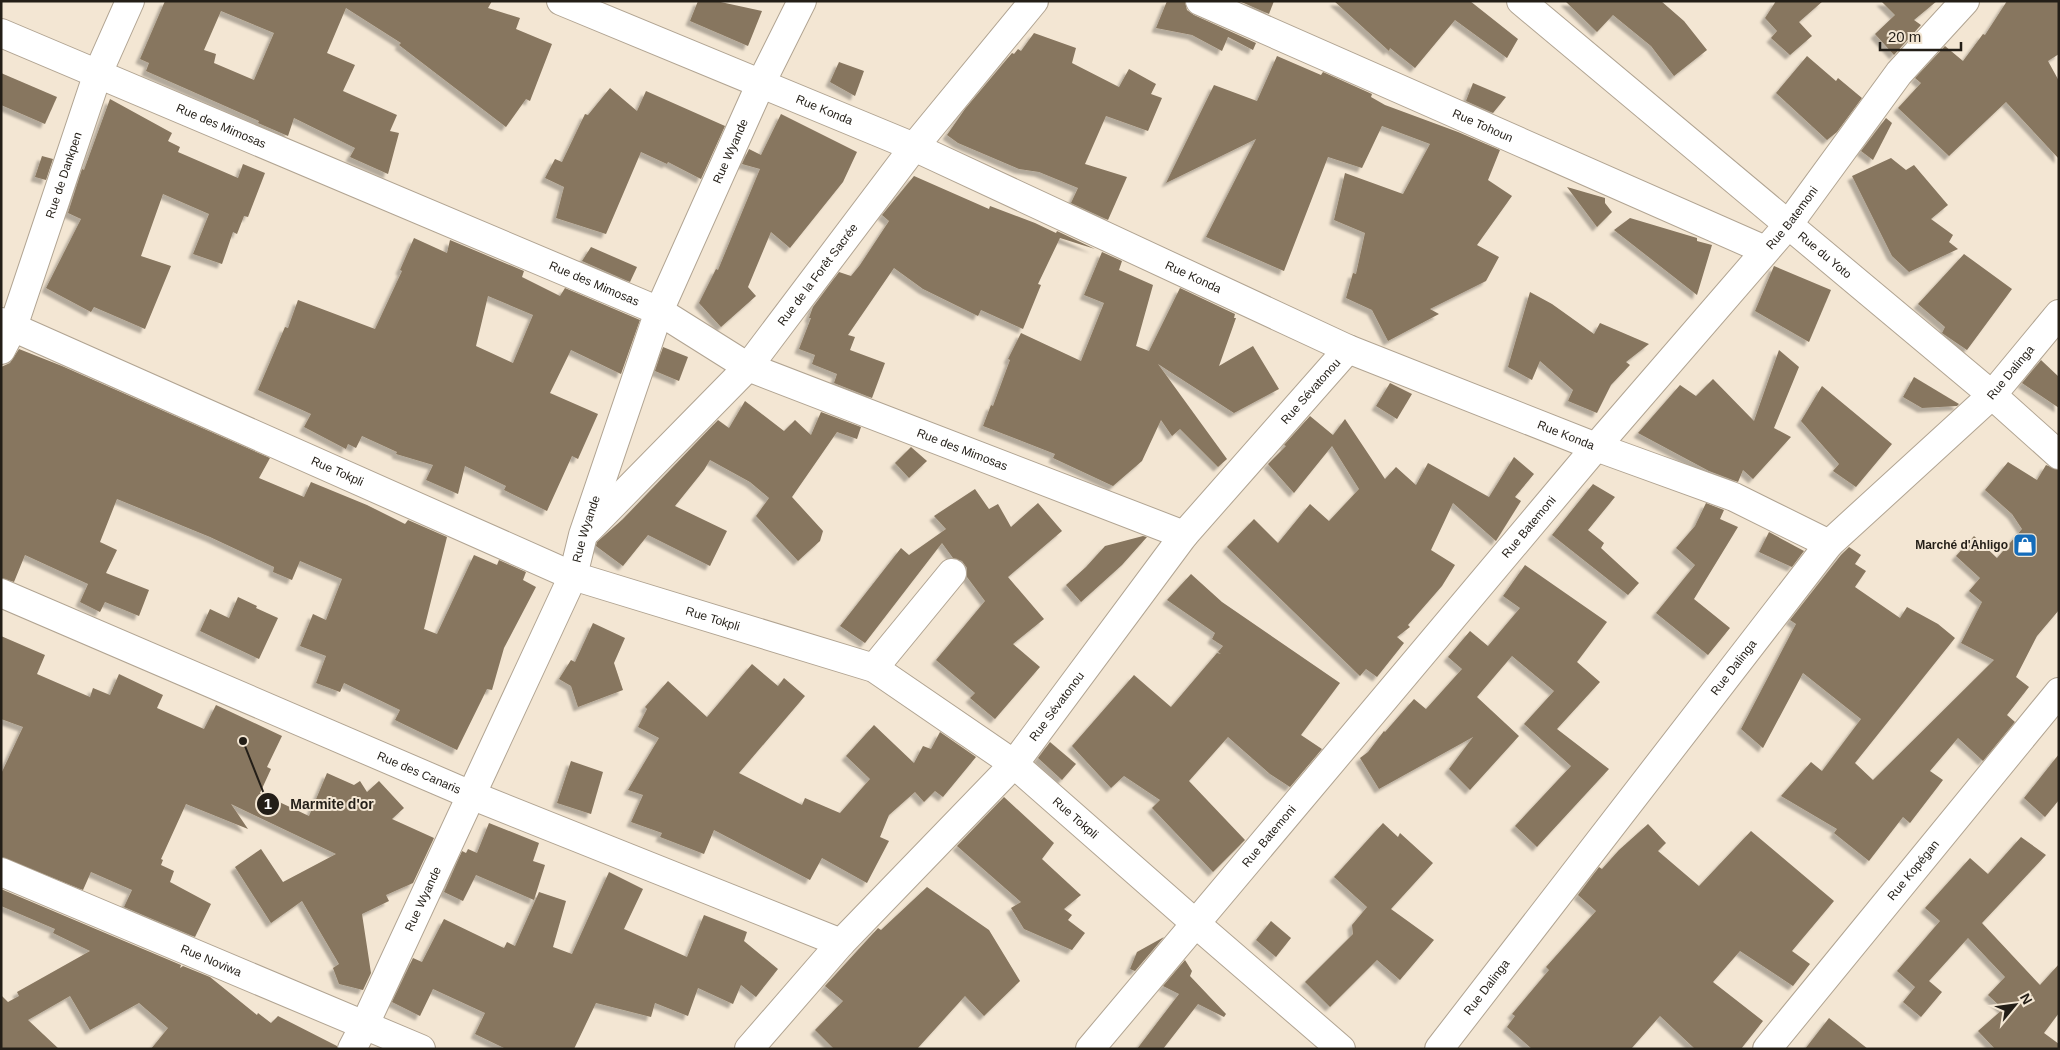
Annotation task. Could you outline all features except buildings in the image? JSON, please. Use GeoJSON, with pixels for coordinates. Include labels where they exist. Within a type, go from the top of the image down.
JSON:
{"type":"FeatureCollection","features":[{"type":"Feature","properties":{"kind":"street","name":"Rue de Dankpen"},"geometry":{"type":"LineString","coordinates":[[5,333],[98,73],[130,1]]}},
{"type":"Feature","properties":{"kind":"street","name":"Rue Konda"},"geometry":{"type":"LineString","coordinates":[[561,1],[914,147],[1348,349],[1596,447],[1734,497],[1829,544]]}},
{"type":"Feature","properties":{"kind":"street","name":"Rue Wyande"},"geometry":{"type":"LineString","coordinates":[[352,1049],[366,1024],[470,795],[573,576],[584,534],[659,311],[761,83],[802,1]]}},
{"type":"Feature","properties":{"kind":"street","name":"Rue de la Forêt Sacrée"},"geometry":{"type":"LineString","coordinates":[[584,534],[748,367],[914,147],[1034,1]]}},
{"type":"Feature","properties":{"kind":"street","name":"Rue Tohoun"},"geometry":{"type":"LineString","coordinates":[[1200,1],[1765,250]]}},
{"type":"Feature","properties":{"kind":"street","name":"Rue du Yoto"},"geometry":{"type":"LineString","coordinates":[[1521,1],[1992,395],[2059,455]]}},
{"type":"Feature","properties":{"kind":"street","name":"Rue Batemoni"},"geometry":{"type":"LineString","coordinates":[[1090,1049],[1596,447],[1788,225],[1899,73],[1966,1]]}},
{"type":"Feature","properties":{"kind":"street","name":"Rue des Mimosas"},"geometry":{"type":"LineString","coordinates":[[1,33],[659,311],[748,367],[1184,535]]}},
{"type":"Feature","properties":{"kind":"street","name":"Rue Dalinga"},"geometry":{"type":"LineString","coordinates":[[1439,1049],[1829,544],[1992,395],[2059,314]]}},
{"type":"Feature","properties":{"kind":"street","name":"Rue Tokpli"},"geometry":{"type":"LineString","coordinates":[[5,333],[573,576],[874,668],[1014,764],[1194,923],[1341,1049]]}},
{"type":"Feature","properties":{"kind":"street","name":"Rue Sévatonou"},"geometry":{"type":"LineString","coordinates":[[748,1049],[841,943],[1014,764],[1184,535],[1348,349]]}},
{"type":"Feature","properties":{"kind":"street"},"geometry":{"type":"LineString","coordinates":[[874,668],[952,573]]}},
{"type":"Feature","properties":{"kind":"street","name":"Rue des Canaris"},"geometry":{"type":"LineString","coordinates":[[1,593],[470,795],[841,943]]}},
{"type":"Feature","properties":{"kind":"street","name":"Rue Kopégan"},"geometry":{"type":"LineString","coordinates":[[1767,1049],[2059,692]]}},
{"type":"Feature","properties":{"kind":"street","name":"Rue Noviwa"},"geometry":{"type":"LineString","coordinates":[[1,872],[366,1024],[421,1049]]}},
{"type":"Feature","properties":{"kind":"place","name":"Marché d'Ahligo"},"geometry":{"type":"Point","coordinates":[2025,545]}},
{"type":"Feature","properties":{"kind":"place","name":"Marmite d'or"},"geometry":{"type":"Point","coordinates":[243,741]}}]}
